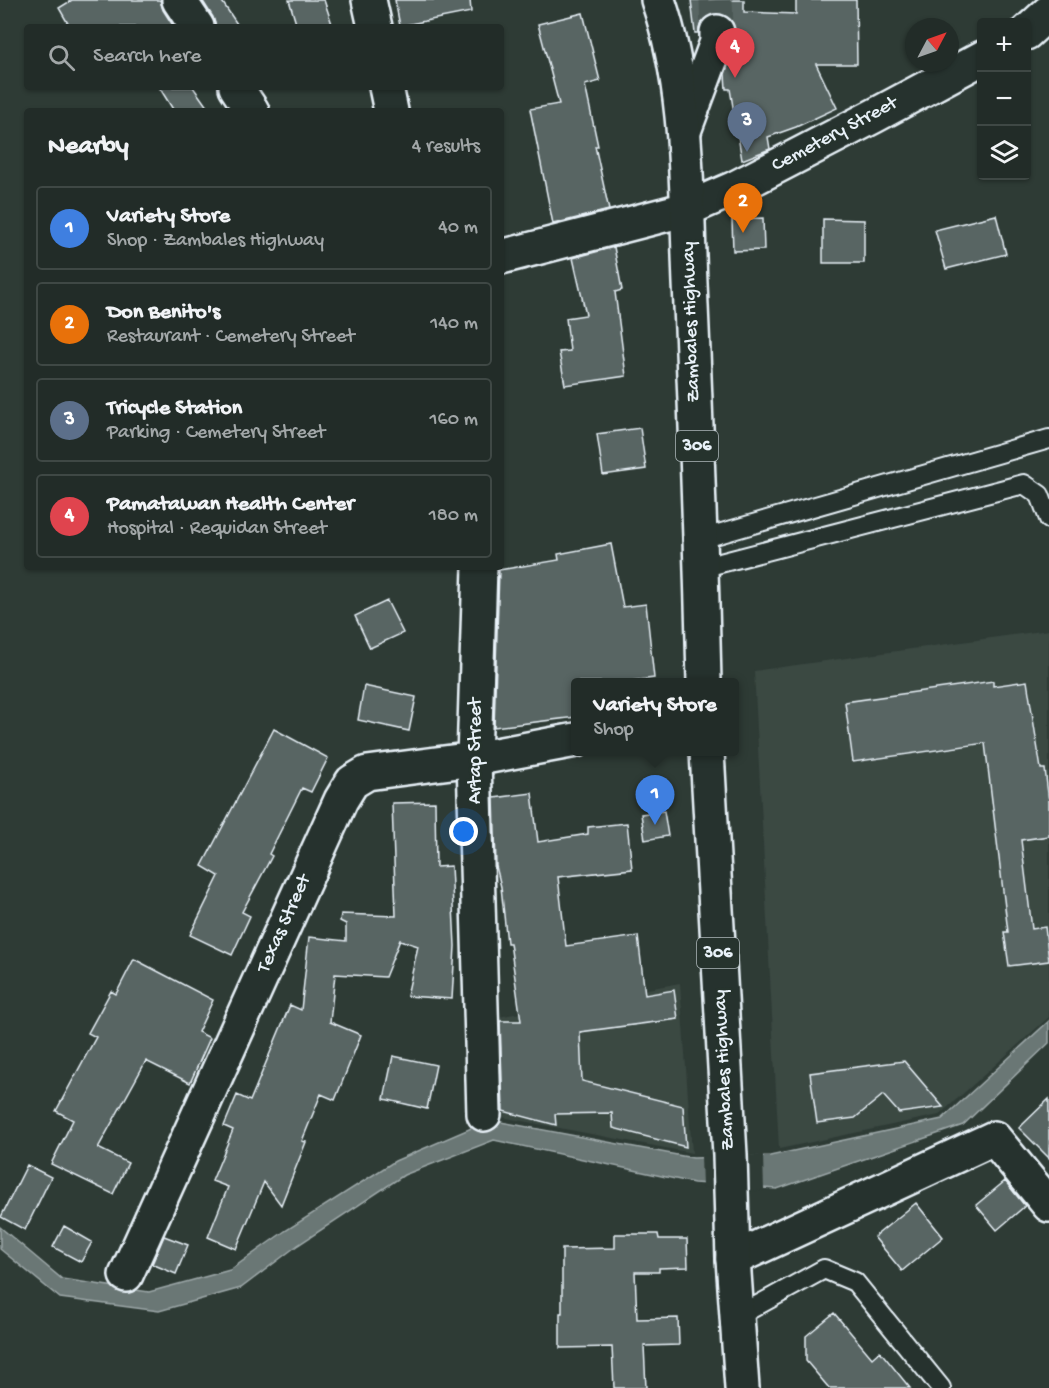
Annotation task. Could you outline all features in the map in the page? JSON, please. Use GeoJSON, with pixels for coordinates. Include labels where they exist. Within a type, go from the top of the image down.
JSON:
{"type":"FeatureCollection","features":[{"type":"Feature","properties":{"kind":"street"},"geometry":{"type":"LineString","coordinates":[[179,0],[195,24]]}},
{"type":"Feature","properties":{"kind":"street"},"geometry":{"type":"LineString","coordinates":[[369,0],[374,24]]}},
{"type":"Feature","properties":{"kind":"street","name":"Zambales Highway"},"geometry":{"type":"LineString","coordinates":[[658,0],[669,32],[684,131],[704,678]]}},
{"type":"Feature","properties":{"kind":"street"},"geometry":{"type":"LineString","coordinates":[[1031,28],[1049,12]]}},
{"type":"Feature","properties":{"kind":"street"},"geometry":{"type":"LineString","coordinates":[[684,131],[717,42],[717,32]]}},
{"type":"Feature","properties":{"kind":"street","name":"Cemetery Street"},"geometry":{"type":"LineString","coordinates":[[504,256],[687,209],[783,163],[977,60]]}},
{"type":"Feature","properties":{"kind":"street"},"geometry":{"type":"LineString","coordinates":[[238,90],[250,108]]}},
{"type":"Feature","properties":{"kind":"street"},"geometry":{"type":"LineString","coordinates":[[387,90],[390,108]]}},
{"type":"Feature","properties":{"kind":"street","name":"Artap Street"},"geometry":{"type":"LineString","coordinates":[[480,570],[474,759],[484,1114]]}},
{"type":"Feature","properties":{"kind":"street","name":"Texas Street"},"geometry":{"type":"LineString","coordinates":[[126,1275],[341,800],[352,782],[367,773],[474,759],[571,741]]}},
{"type":"Feature","properties":{"kind":"street","name":"Zambales Highway"},"geometry":{"type":"LineString","coordinates":[[706,756],[742,1388]]}},
{"type":"Feature","properties":{"kind":"street"},"geometry":{"type":"LineString","coordinates":[[733,1259],[994,1138],[1049,1205]]}},
{"type":"Feature","properties":{"kind":"lane"},"geometry":{"type":"LineString","coordinates":[[701,553],[1049,439]]}},
{"type":"Feature","properties":{"kind":"lane"},"geometry":{"type":"LineString","coordinates":[[701,553],[1024,484],[1040,495],[1049,519]]}},
{"type":"Feature","properties":{"kind":"lane"},"geometry":{"type":"LineString","coordinates":[[738,1316],[824,1269],[855,1282],[941,1388]]}},
{"type":"Feature","properties":{"kind":"shaded area"},"geometry":{"type":"Polygon","coordinates":[[[1049,630],[1049,1017],[939,1115],[779,1149],[754,671],[1049,630]]]}},
{"type":"Feature","properties":{"kind":"shaded area"},"geometry":{"type":"Polygon","coordinates":[[[680,983],[692,1153],[491,1115],[488,1019],[680,983]]]}},
{"type":"Feature","properties":{"kind":"shaded area"},"geometry":{"type":"Polygon","coordinates":[[[1049,1021],[1049,1043],[963,1125],[777,1189],[694,1183],[494,1140],[404,1175],[298,1245],[241,1288],[159,1311],[60,1298],[0,1249],[0,1227],[62,1279],[149,1292],[230,1270],[285,1231],[395,1161],[490,1120],[693,1158],[770,1156],[942,1119],[1049,1021]]]}},
{"type":"Feature","properties":{"kind":"pier"},"geometry":{"type":"Polygon","coordinates":[[[763,1155],[764,1191],[702,1187],[701,1156],[763,1155]]]}},
{"type":"Feature","properties":{"kind":"building"},"geometry":{"type":"Polygon","coordinates":[[[72,0],[160,0],[163,10],[172,24],[68,24],[59,8],[72,0]]]}},
{"type":"Feature","properties":{"kind":"building"},"geometry":{"type":"Polygon","coordinates":[[[202,0],[221,0],[237,24],[215,24],[202,0]]]}},
{"type":"Feature","properties":{"kind":"building"},"geometry":{"type":"Polygon","coordinates":[[[289,0],[324,0],[332,24],[296,24],[289,0]]]}},
{"type":"Feature","properties":{"kind":"building"},"geometry":{"type":"Polygon","coordinates":[[[395,0],[470,0],[471,12],[400,24],[395,0]]]}},
{"type":"Feature","properties":{"kind":"building"},"geometry":{"type":"Polygon","coordinates":[[[691,0],[744,0],[744,12],[796,14],[796,0],[856,0],[857,64],[816,64],[837,108],[768,137],[770,149],[742,160],[730,89],[726,89],[725,74],[736,42],[733,23],[726,16],[716,13],[707,16],[701,23],[698,33],[695,33],[691,0]]]}},
{"type":"Feature","properties":{"kind":"building"},"geometry":{"type":"Polygon","coordinates":[[[583,13],[600,81],[585,85],[609,210],[553,224],[530,109],[559,104],[538,24],[583,13]]]}},
{"type":"Feature","properties":{"kind":"building"},"geometry":{"type":"Polygon","coordinates":[[[161,90],[195,90],[208,108],[172,108],[161,90]]]}},
{"type":"Feature","properties":{"kind":"building"},"geometry":{"type":"Polygon","coordinates":[[[996,215],[1006,254],[946,269],[935,230],[996,215]]]}},
{"type":"Feature","properties":{"kind":"building"},"geometry":{"type":"Polygon","coordinates":[[[763,218],[764,250],[733,251],[732,219],[763,218]]]}},
{"type":"Feature","properties":{"kind":"building"},"geometry":{"type":"Polygon","coordinates":[[[823,219],[864,220],[864,263],[823,263],[823,219]]]}},
{"type":"Feature","properties":{"kind":"building"},"geometry":{"type":"Polygon","coordinates":[[[614,247],[622,290],[615,292],[626,376],[565,385],[559,352],[570,351],[566,318],[586,315],[573,258],[614,247]]]}},
{"type":"Feature","properties":{"kind":"building"},"geometry":{"type":"Polygon","coordinates":[[[640,428],[646,469],[603,475],[597,434],[640,428]]]}},
{"type":"Feature","properties":{"kind":"building"},"geometry":{"type":"Polygon","coordinates":[[[611,544],[623,607],[646,604],[654,678],[571,678],[571,718],[494,727],[499,570],[559,560],[558,554],[611,544]]]}},
{"type":"Feature","properties":{"kind":"building"},"geometry":{"type":"Polygon","coordinates":[[[387,601],[403,633],[370,648],[355,616],[387,601]]]}},
{"type":"Feature","properties":{"kind":"building"},"geometry":{"type":"Polygon","coordinates":[[[993,681],[993,686],[1027,681],[1041,769],[1045,769],[1049,802],[1049,836],[1021,840],[1032,929],[1045,927],[1049,961],[1009,966],[1004,932],[1008,932],[985,743],[853,762],[845,702],[993,681]]]}},
{"type":"Feature","properties":{"kind":"building"},"geometry":{"type":"Polygon","coordinates":[[[364,686],[416,697],[409,731],[358,720],[364,686]]]}},
{"type":"Feature","properties":{"kind":"building"},"geometry":{"type":"Polygon","coordinates":[[[274,729],[328,758],[311,792],[302,788],[269,854],[272,856],[242,912],[250,916],[232,955],[190,935],[219,876],[202,866],[274,729]]]}},
{"type":"Feature","properties":{"kind":"building"},"geometry":{"type":"Polygon","coordinates":[[[532,793],[538,842],[588,834],[588,827],[627,823],[632,869],[558,877],[566,946],[638,936],[645,995],[674,990],[678,1019],[580,1032],[582,1081],[683,1106],[686,1147],[613,1128],[612,1113],[555,1114],[556,1125],[503,1111],[500,1021],[521,1021],[496,866],[494,798],[532,793]]]}},
{"type":"Feature","properties":{"kind":"building"},"geometry":{"type":"Polygon","coordinates":[[[435,802],[436,867],[451,866],[455,946],[452,999],[407,996],[418,946],[400,940],[385,977],[335,974],[330,1022],[361,1035],[335,1100],[321,1094],[302,1141],[306,1142],[281,1205],[264,1182],[236,1249],[208,1237],[228,1187],[212,1181],[233,1130],[224,1126],[237,1095],[250,1101],[290,1005],[301,1010],[309,937],[346,941],[346,924],[340,921],[341,914],[396,916],[392,803],[435,802]]]}},
{"type":"Feature","properties":{"kind":"building"},"geometry":{"type":"Polygon","coordinates":[[[664,811],[668,836],[645,840],[641,814],[664,811]]]}},
{"type":"Feature","properties":{"kind":"building"},"geometry":{"type":"Polygon","coordinates":[[[134,959],[213,1000],[198,1032],[210,1038],[190,1083],[146,1061],[98,1148],[128,1163],[113,1194],[51,1164],[73,1120],[56,1111],[96,1037],[88,1033],[111,991],[116,994],[134,959]]]}},
{"type":"Feature","properties":{"kind":"building"},"geometry":{"type":"Polygon","coordinates":[[[393,1056],[436,1065],[427,1109],[384,1099],[393,1056]]]}},
{"type":"Feature","properties":{"kind":"building"},"geometry":{"type":"Polygon","coordinates":[[[904,1061],[943,1107],[899,1113],[883,1095],[855,1118],[817,1123],[810,1073],[904,1061]]]}},
{"type":"Feature","properties":{"kind":"building"},"geometry":{"type":"Polygon","coordinates":[[[1049,1099],[1049,1158],[1019,1128],[1049,1099]]]}},
{"type":"Feature","properties":{"kind":"building"},"geometry":{"type":"Polygon","coordinates":[[[27,1165],[51,1177],[25,1230],[1,1217],[27,1165]]]}},
{"type":"Feature","properties":{"kind":"building"},"geometry":{"type":"Polygon","coordinates":[[[1005,1181],[1025,1206],[997,1230],[976,1205],[1005,1181]]]}},
{"type":"Feature","properties":{"kind":"building"},"geometry":{"type":"Polygon","coordinates":[[[916,1203],[943,1237],[902,1271],[874,1237],[916,1203]]]}},
{"type":"Feature","properties":{"kind":"building"},"geometry":{"type":"Polygon","coordinates":[[[64,1226],[92,1242],[81,1262],[53,1247],[64,1226]]]}},
{"type":"Feature","properties":{"kind":"building"},"geometry":{"type":"Polygon","coordinates":[[[615,1234],[658,1234],[659,1239],[687,1239],[688,1267],[659,1268],[659,1272],[635,1272],[637,1319],[678,1318],[679,1345],[644,1346],[646,1388],[614,1388],[612,1347],[560,1348],[562,1249],[615,1248],[615,1234]]]}},
{"type":"Feature","properties":{"kind":"building"},"geometry":{"type":"Polygon","coordinates":[[[164,1236],[188,1245],[176,1274],[152,1264],[164,1236]]]}},
{"type":"Feature","properties":{"kind":"building"},"geometry":{"type":"Polygon","coordinates":[[[834,1313],[872,1358],[880,1351],[910,1388],[829,1388],[806,1361],[806,1336],[834,1313]]]}},
{"type":"Feature","properties":{"kind":"tunnel"},"geometry":{"type":"LineString","coordinates":[[716,0],[717,32]]}},
{"type":"Feature","properties":{"kind":"place","name":"Pamatawan Health Center"},"geometry":{"type":"Point","coordinates":[735,78]}},
{"type":"Feature","properties":{"kind":"place","name":"Tricycle Station"},"geometry":{"type":"Point","coordinates":[747,152]}},
{"type":"Feature","properties":{"kind":"place","name":"Don Benito's"},"geometry":{"type":"Point","coordinates":[743,233]}},
{"type":"Feature","properties":{"kind":"place","name":"Variety Store"},"geometry":{"type":"Point","coordinates":[655,825]}}]}
